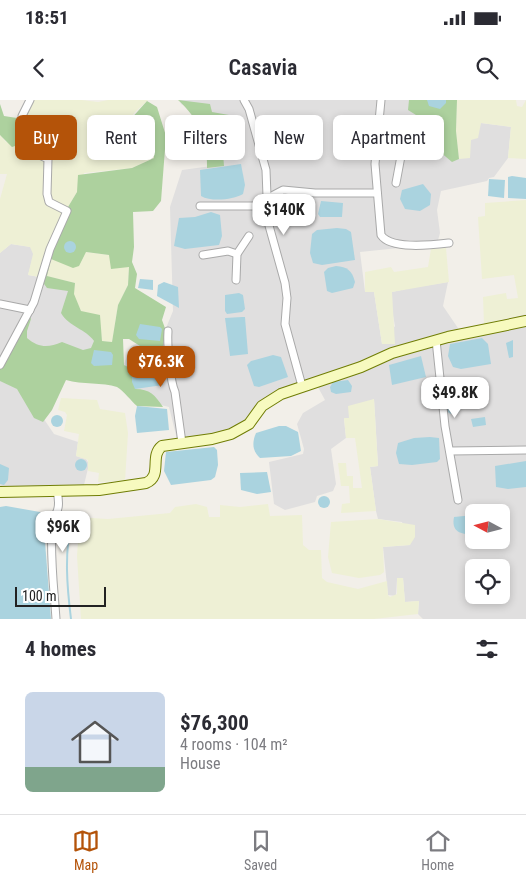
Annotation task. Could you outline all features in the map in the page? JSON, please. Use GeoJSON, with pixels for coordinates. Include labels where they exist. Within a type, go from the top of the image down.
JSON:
{"type":"FeatureCollection","features":[{"type":"Feature","properties":{"kind":"main road"},"geometry":{"type":"LineString","coordinates":[[0,492],[99,490],[146,483],[155,474],[158,449],[168,444],[231,434],[249,424],[262,406],[272,399],[302,386],[436,340],[526,321]]}},
{"type":"Feature","properties":{"kind":"street"},"geometry":{"type":"LineString","coordinates":[[0,365],[30,310],[50,250],[67,211],[50,202],[48,159],[24,144],[22,116],[30,100]]}},
{"type":"Feature","properties":{"kind":"street"},"geometry":{"type":"LineString","coordinates":[[244,100],[249,109],[266,170],[268,222],[286,283],[285,324],[302,386]]}},
{"type":"Feature","properties":{"kind":"street"},"geometry":{"type":"LineString","coordinates":[[379,115],[381,100]]}},
{"type":"Feature","properties":{"kind":"street"},"geometry":{"type":"LineString","coordinates":[[376,160],[376,193],[380,235],[383,238],[415,246],[449,243]]}},
{"type":"Feature","properties":{"kind":"street"},"geometry":{"type":"LineString","coordinates":[[396,183],[400,160]]}},
{"type":"Feature","properties":{"kind":"street"},"geometry":{"type":"LineString","coordinates":[[200,206],[261,206],[268,198],[283,190],[316,193],[376,193]]}},
{"type":"Feature","properties":{"kind":"street"},"geometry":{"type":"LineString","coordinates":[[236,280],[236,254],[249,236]]}},
{"type":"Feature","properties":{"kind":"street"},"geometry":{"type":"LineString","coordinates":[[203,255],[228,251],[236,254]]}},
{"type":"Feature","properties":{"kind":"street"},"geometry":{"type":"LineString","coordinates":[[0,304],[30,310]]}},
{"type":"Feature","properties":{"kind":"street"},"geometry":{"type":"LineString","coordinates":[[168,331],[167,344],[170,355],[171,385],[175,392],[182,443]]}},
{"type":"Feature","properties":{"kind":"street"},"geometry":{"type":"LineString","coordinates":[[436,340],[441,392],[458,500]]}},
{"type":"Feature","properties":{"kind":"street"},"geometry":{"type":"LineString","coordinates":[[450,451],[526,450]]}},
{"type":"Feature","properties":{"kind":"street"},"geometry":{"type":"LineString","coordinates":[[56,619],[52,537],[53,520],[59,508],[57,491]]}},
{"type":"Feature","properties":{"kind":"shaded area"},"geometry":{"type":"Polygon","coordinates":[[[180,100],[420,100],[416,115],[333,115],[333,160],[444,160],[444,145],[459,159],[481,123],[511,127],[508,158],[494,177],[489,178],[487,181],[441,191],[437,210],[440,233],[437,244],[360,252],[365,292],[374,292],[382,344],[395,326],[392,310],[392,292],[410,288],[448,282],[443,306],[460,331],[526,314],[526,619],[423,619],[418,614],[419,601],[405,602],[403,578],[397,579],[396,596],[388,595],[383,547],[410,545],[402,522],[378,519],[376,511],[370,467],[378,466],[374,399],[349,418],[344,419],[346,438],[331,449],[336,484],[333,491],[317,496],[315,502],[285,510],[274,504],[269,462],[303,454],[304,449],[297,424],[303,413],[325,400],[313,378],[248,420],[225,432],[177,439],[169,407],[149,402],[132,389],[124,364],[131,346],[164,333],[173,311],[170,207],[182,170],[219,165],[217,160],[245,160],[245,115],[202,115],[181,104],[180,100]]]}},
{"type":"Feature","properties":{"kind":"shaded area"},"geometry":{"type":"Polygon","coordinates":[[[11,244],[31,247],[34,254],[28,275],[75,283],[72,311],[88,326],[96,346],[45,377],[35,406],[54,434],[78,442],[76,456],[86,459],[89,464],[84,485],[0,488],[0,253],[11,244]]]}},
{"type":"Feature","properties":{"kind":"green space"},"geometry":{"type":"Polygon","coordinates":[[[33,100],[82,100],[98,102],[108,100],[148,100],[133,115],[87,115],[87,160],[150,160],[132,168],[84,173],[77,192],[65,212],[39,277],[28,275],[33,254],[30,247],[11,244],[0,253],[0,199],[7,174],[0,174],[0,135],[6,142],[15,143],[15,160],[77,160],[77,115],[26,115],[33,100]]]}},
{"type":"Feature","properties":{"kind":"green space"},"geometry":{"type":"Polygon","coordinates":[[[178,100],[210,104],[212,112],[229,115],[192,115],[178,100]]]}},
{"type":"Feature","properties":{"kind":"green space"},"geometry":{"type":"Polygon","coordinates":[[[409,100],[457,100],[456,131],[459,159],[452,162],[444,155],[444,115],[416,115],[408,110],[409,100]]]}},
{"type":"Feature","properties":{"kind":"green space"},"geometry":{"type":"Polygon","coordinates":[[[457,100],[516,100],[517,106],[522,107],[526,100],[526,159],[508,158],[511,127],[481,123],[478,138],[471,140],[470,158],[459,159],[456,131],[457,100]]]}},
{"type":"Feature","properties":{"kind":"green space"},"geometry":{"type":"Polygon","coordinates":[[[147,101],[157,107],[165,133],[161,201],[153,211],[133,212],[134,247],[132,262],[137,274],[135,288],[166,307],[162,320],[166,331],[163,346],[140,346],[129,339],[123,339],[124,365],[128,367],[146,361],[161,360],[164,364],[162,369],[149,368],[135,389],[145,390],[152,394],[163,407],[137,406],[117,387],[66,380],[52,410],[43,422],[34,418],[17,389],[0,381],[0,357],[8,354],[29,314],[31,319],[27,338],[36,344],[48,346],[62,342],[83,350],[91,348],[94,341],[91,337],[68,322],[61,313],[68,291],[47,288],[39,277],[65,212],[77,192],[78,175],[132,168],[150,160],[155,160],[155,115],[134,115],[147,101]],[[86,252],[79,266],[73,268],[51,259],[47,276],[75,283],[74,294],[81,311],[100,315],[102,341],[112,342],[118,305],[128,285],[129,267],[111,269],[109,255],[86,252]]]}},
{"type":"Feature","properties":{"kind":"green space"},"geometry":{"type":"Polygon","coordinates":[[[0,104],[4,116],[15,118],[15,146],[12,147],[0,135],[0,104]]]}},
{"type":"Feature","properties":{"kind":"green space"},"geometry":{"type":"Polygon","coordinates":[[[207,160],[224,160],[224,166],[207,168],[207,160]]]}},
{"type":"Feature","properties":{"kind":"green space"},"geometry":{"type":"Polygon","coordinates":[[[526,200],[526,314],[484,324],[483,297],[506,293],[507,299],[518,298],[514,275],[482,279],[478,217],[485,216],[485,203],[526,200]]]}},
{"type":"Feature","properties":{"kind":"green space"},"geometry":{"type":"Polygon","coordinates":[[[446,248],[449,282],[392,292],[395,344],[382,344],[374,292],[365,292],[365,272],[391,267],[394,272],[428,267],[431,249],[446,248]]]}},
{"type":"Feature","properties":{"kind":"green space"},"geometry":{"type":"Polygon","coordinates":[[[85,252],[109,255],[129,267],[128,285],[118,305],[112,342],[102,341],[101,332],[81,311],[73,294],[75,283],[46,276],[51,259],[79,265],[85,252]]]}},
{"type":"Feature","properties":{"kind":"green space"},"geometry":{"type":"Polygon","coordinates":[[[61,398],[97,400],[100,409],[125,413],[128,433],[125,481],[98,482],[99,473],[88,471],[88,460],[76,456],[79,434],[64,431],[67,415],[65,412],[58,410],[61,398]]]}},
{"type":"Feature","properties":{"kind":"green space"},"geometry":{"type":"Polygon","coordinates":[[[374,399],[378,466],[370,467],[376,511],[341,513],[342,504],[350,503],[349,486],[341,486],[338,463],[346,463],[347,476],[353,476],[353,488],[362,488],[355,438],[346,438],[344,418],[349,418],[348,406],[374,399]]]}},
{"type":"Feature","properties":{"kind":"green space"},"geometry":{"type":"Polygon","coordinates":[[[196,504],[207,507],[209,517],[220,517],[220,505],[240,507],[268,504],[270,516],[302,515],[303,545],[309,550],[321,550],[322,578],[327,582],[358,589],[387,581],[388,595],[390,597],[397,594],[397,578],[403,578],[405,602],[419,601],[418,614],[374,619],[81,619],[77,556],[79,528],[82,523],[91,518],[108,519],[170,513],[175,507],[196,504]]]}},
{"type":"Feature","properties":{"kind":"green space"},"geometry":{"type":"Polygon","coordinates":[[[378,519],[415,525],[415,537],[410,545],[383,547],[384,572],[380,575],[359,578],[332,573],[328,557],[331,522],[378,519]]]}},
{"type":"Feature","properties":{"kind":"water"},"geometry":{"type":"Polygon","coordinates":[[[427,100],[446,100],[446,103],[440,109],[429,106],[427,100]]]}},
{"type":"Feature","properties":{"kind":"water"},"geometry":{"type":"Polygon","coordinates":[[[241,164],[245,185],[243,194],[222,200],[201,196],[200,170],[241,164]]]}},
{"type":"Feature","properties":{"kind":"water"},"geometry":{"type":"Polygon","coordinates":[[[508,177],[526,178],[526,199],[508,198],[508,177]]]}},
{"type":"Feature","properties":{"kind":"water"},"geometry":{"type":"Polygon","coordinates":[[[489,179],[505,180],[504,198],[488,196],[489,179]]]}},
{"type":"Feature","properties":{"kind":"water"},"geometry":{"type":"Polygon","coordinates":[[[423,184],[431,194],[430,205],[420,211],[405,209],[400,199],[402,190],[423,184]]]}},
{"type":"Feature","properties":{"kind":"water"},"geometry":{"type":"Polygon","coordinates":[[[321,201],[343,203],[342,217],[320,217],[318,214],[321,201]]]}},
{"type":"Feature","properties":{"kind":"water"},"geometry":{"type":"Polygon","coordinates":[[[211,212],[220,215],[222,236],[219,245],[185,249],[174,246],[179,218],[195,217],[211,212]]]}},
{"type":"Feature","properties":{"kind":"water"},"geometry":{"type":"Polygon","coordinates":[[[346,229],[351,232],[355,260],[322,265],[313,263],[310,253],[312,234],[317,230],[346,229]]]}},
{"type":"Feature","properties":{"kind":"water"},"geometry":{"type":"Polygon","coordinates":[[[68,241],[72,241],[76,247],[72,253],[68,253],[64,249],[64,245],[68,241]]]}},
{"type":"Feature","properties":{"kind":"water"},"geometry":{"type":"Polygon","coordinates":[[[336,266],[346,268],[351,272],[355,282],[353,288],[332,293],[327,291],[324,272],[328,268],[336,266]]]}},
{"type":"Feature","properties":{"kind":"water"},"geometry":{"type":"Polygon","coordinates":[[[140,279],[153,280],[153,290],[138,288],[140,279]]]}},
{"type":"Feature","properties":{"kind":"water"},"geometry":{"type":"Polygon","coordinates":[[[164,282],[178,287],[179,308],[157,296],[158,285],[164,282]]]}},
{"type":"Feature","properties":{"kind":"water"},"geometry":{"type":"Polygon","coordinates":[[[239,293],[243,295],[245,309],[242,312],[227,314],[225,311],[225,295],[239,293]]]}},
{"type":"Feature","properties":{"kind":"water"},"geometry":{"type":"Polygon","coordinates":[[[245,317],[248,354],[230,356],[225,318],[245,317]]]}},
{"type":"Feature","properties":{"kind":"water"},"geometry":{"type":"Polygon","coordinates":[[[140,324],[160,327],[162,329],[160,341],[139,339],[136,335],[140,324]]]}},
{"type":"Feature","properties":{"kind":"water"},"geometry":{"type":"Polygon","coordinates":[[[482,338],[488,344],[491,364],[461,369],[453,367],[448,356],[450,344],[482,338]]]}},
{"type":"Feature","properties":{"kind":"water"},"geometry":{"type":"Polygon","coordinates":[[[513,340],[513,357],[509,358],[506,343],[513,340]]]}},
{"type":"Feature","properties":{"kind":"water"},"geometry":{"type":"Polygon","coordinates":[[[94,350],[111,352],[113,355],[112,365],[94,366],[91,363],[94,350]]]}},
{"type":"Feature","properties":{"kind":"water"},"geometry":{"type":"Polygon","coordinates":[[[273,355],[281,357],[288,377],[259,387],[254,386],[247,365],[251,361],[273,355]]]}},
{"type":"Feature","properties":{"kind":"water"},"geometry":{"type":"Polygon","coordinates":[[[421,356],[426,377],[392,385],[389,365],[421,356]]]}},
{"type":"Feature","properties":{"kind":"water"},"geometry":{"type":"Polygon","coordinates":[[[149,368],[162,369],[163,385],[135,389],[132,382],[132,371],[149,368]]]}},
{"type":"Feature","properties":{"kind":"water"},"geometry":{"type":"Polygon","coordinates":[[[348,380],[352,386],[351,392],[336,394],[331,392],[330,387],[333,382],[348,380]]]}},
{"type":"Feature","properties":{"kind":"water"},"geometry":{"type":"Polygon","coordinates":[[[450,398],[456,398],[461,403],[459,412],[450,414],[445,409],[445,403],[450,398]]]}},
{"type":"Feature","properties":{"kind":"water"},"geometry":{"type":"Polygon","coordinates":[[[137,406],[167,409],[169,430],[137,433],[135,416],[137,406]]]}},
{"type":"Feature","properties":{"kind":"water"},"geometry":{"type":"Polygon","coordinates":[[[57,415],[63,421],[57,427],[51,421],[57,415]]]}},
{"type":"Feature","properties":{"kind":"water"},"geometry":{"type":"Polygon","coordinates":[[[485,417],[486,425],[473,427],[471,419],[485,417]]]}},
{"type":"Feature","properties":{"kind":"water"},"geometry":{"type":"Polygon","coordinates":[[[279,426],[286,426],[298,432],[301,451],[291,456],[260,458],[253,446],[256,433],[279,426]]]}},
{"type":"Feature","properties":{"kind":"water"},"geometry":{"type":"Polygon","coordinates":[[[414,438],[439,438],[440,459],[437,462],[412,465],[399,464],[396,453],[398,443],[414,438]]]}},
{"type":"Feature","properties":{"kind":"water"},"geometry":{"type":"Polygon","coordinates":[[[214,447],[217,450],[218,465],[215,477],[211,480],[171,485],[164,471],[166,452],[214,447]]]}},
{"type":"Feature","properties":{"kind":"water"},"geometry":{"type":"Polygon","coordinates":[[[79,459],[83,459],[87,465],[83,471],[79,471],[75,467],[75,463],[79,459]]]}},
{"type":"Feature","properties":{"kind":"water"},"geometry":{"type":"Polygon","coordinates":[[[526,461],[526,487],[508,489],[496,487],[495,466],[526,461]]]}},
{"type":"Feature","properties":{"kind":"water"},"geometry":{"type":"Polygon","coordinates":[[[0,464],[9,468],[8,480],[4,485],[0,484],[0,464]]]}},
{"type":"Feature","properties":{"kind":"water"},"geometry":{"type":"Polygon","coordinates":[[[267,472],[271,492],[257,494],[241,490],[240,473],[267,472]]]}},
{"type":"Feature","properties":{"kind":"water"},"geometry":{"type":"Polygon","coordinates":[[[322,496],[326,496],[330,502],[326,508],[322,508],[318,504],[318,500],[322,496]]]}},
{"type":"Feature","properties":{"kind":"water"},"geometry":{"type":"Polygon","coordinates":[[[6,506],[40,512],[43,516],[51,619],[0,619],[0,507],[6,506]]]}},
{"type":"Feature","properties":{"kind":"water"},"geometry":{"type":"Polygon","coordinates":[[[465,516],[465,534],[458,532],[454,526],[454,517],[465,516]]]}},
{"type":"Feature","properties":{"kind":"waterway"},"geometry":{"type":"LineString","coordinates":[[71,619],[67,582],[67,557],[72,521],[79,518]]}}]}
